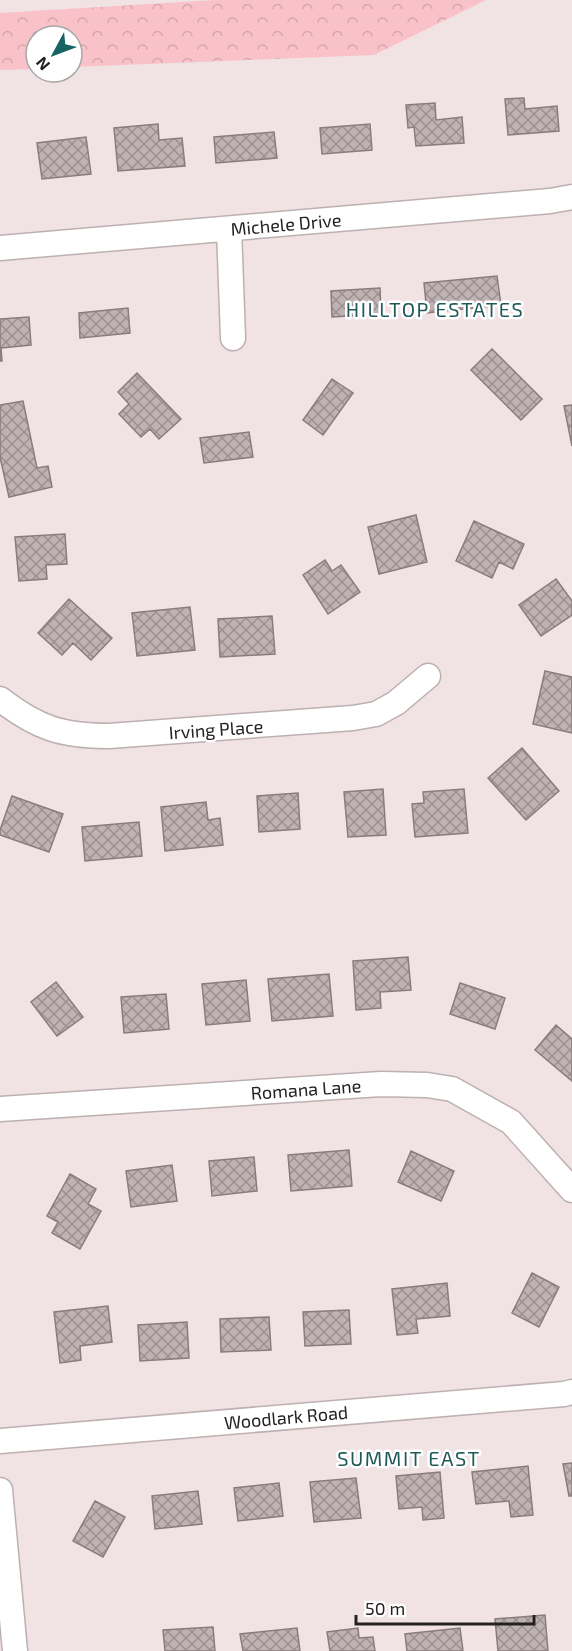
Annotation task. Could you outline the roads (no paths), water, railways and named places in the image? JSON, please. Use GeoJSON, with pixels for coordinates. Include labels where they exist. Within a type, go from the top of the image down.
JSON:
{"type":"FeatureCollection","features":[{"type":"Feature","properties":{"kind":"street","name":"Michele Drive"},"geometry":{"type":"LineString","coordinates":[[0,248],[550,201],[572,197]]}},
{"type":"Feature","properties":{"kind":"street"},"geometry":{"type":"LineString","coordinates":[[229,229],[233,339]]}},
{"type":"Feature","properties":{"kind":"street","name":"Irving Place"},"geometry":{"type":"LineString","coordinates":[[0,699],[33,722],[51,729],[70,734],[109,736],[353,718],[376,714],[396,703],[428,676]]}},
{"type":"Feature","properties":{"kind":"street","name":"Romana Lane"},"geometry":{"type":"LineString","coordinates":[[0,1108],[381,1084],[427,1084],[452,1089],[511,1122],[572,1190]]}},
{"type":"Feature","properties":{"kind":"street","name":"Woodlark Road"},"geometry":{"type":"LineString","coordinates":[[0,1441],[572,1392]]}},
{"type":"Feature","properties":{"kind":"street"},"geometry":{"type":"LineString","coordinates":[[0,1490],[15,1651]]}},
{"type":"Feature","properties":{"kind":"district","name":"HILLTOP ESTATES"},"geometry":{"type":"Point","coordinates":[435,309]}},
{"type":"Feature","properties":{"kind":"district","name":"SUMMIT EAST"},"geometry":{"type":"Point","coordinates":[409,1458]}}]}
